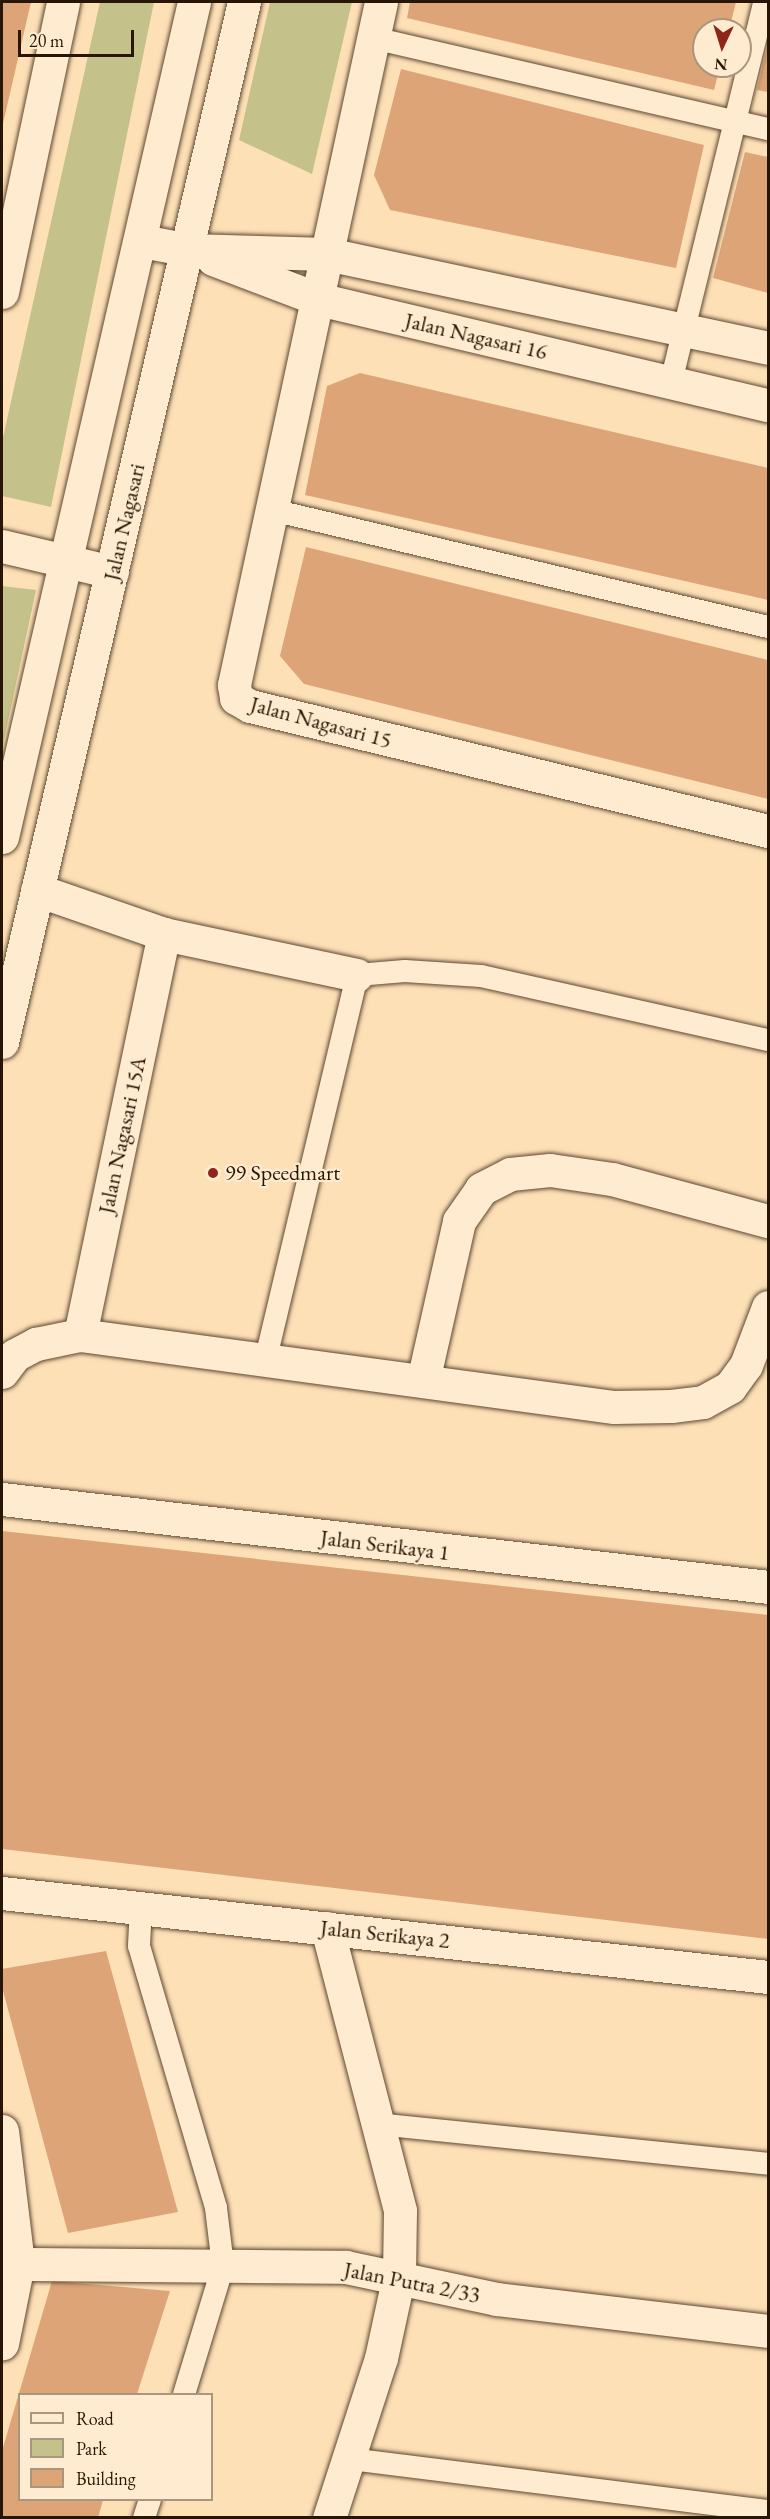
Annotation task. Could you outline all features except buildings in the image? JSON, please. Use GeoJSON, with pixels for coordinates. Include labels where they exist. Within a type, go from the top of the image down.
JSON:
{"type":"FeatureCollection","features":[{"type":"Feature","properties":{"kind":"street"},"geometry":{"type":"LineString","coordinates":[[2,292],[63,2]]}},
{"type":"Feature","properties":{"kind":"street","name":"Jalan Nagasari"},"geometry":{"type":"LineString","coordinates":[[2,837],[142,241],[194,2]]}},
{"type":"Feature","properties":{"kind":"street","name":"Jalan Nagasari"},"geometry":{"type":"LineString","coordinates":[[2,1042],[189,250],[244,2]]}},
{"type":"Feature","properties":{"kind":"street","name":"Jalan Nagasari 15"},"geometry":{"type":"LineString","coordinates":[[381,2],[234,685],[236,698],[250,706],[768,831]]}},
{"type":"Feature","properties":{"kind":"street"},"geometry":{"type":"LineString","coordinates":[[142,241],[189,250],[327,254],[684,328],[768,348]]}},
{"type":"Feature","properties":{"kind":"street","name":"Jalan Nagasari 16"},"geometry":{"type":"LineString","coordinates":[[189,250],[318,299],[768,405]]}},
{"type":"Feature","properties":{"kind":"street"},"geometry":{"type":"LineString","coordinates":[[2,546],[112,572]]}},
{"type":"Feature","properties":{"kind":"street"},"geometry":{"type":"LineString","coordinates":[[37,890],[164,934],[357,975]]}},
{"type":"Feature","properties":{"kind":"street","name":"Jalan Nagasari 15A"},"geometry":{"type":"LineString","coordinates":[[80,1335],[164,934]]}},
{"type":"Feature","properties":{"kind":"street"},"geometry":{"type":"LineString","coordinates":[[423,1381],[459,1221],[481,1189],[510,1174],[550,1170],[612,1179],[768,1221]]}},
{"type":"Feature","properties":{"kind":"street"},"geometry":{"type":"LineString","coordinates":[[2,1372],[15,1355],[36,1344],[80,1335],[265,1362],[614,1407],[703,1402],[730,1387],[746,1365],[768,1307]]}},
{"type":"Feature","properties":{"kind":"street","name":"Jalan Serikaya 1"},"geometry":{"type":"LineString","coordinates":[[2,1499],[768,1587]]}},
{"type":"Feature","properties":{"kind":"street","name":"Jalan Serikaya 2"},"geometry":{"type":"LineString","coordinates":[[2,1893],[768,1977]]}},
{"type":"Feature","properties":{"kind":"street"},"geometry":{"type":"LineString","coordinates":[[327,1928],[400,2211],[399,2275],[350,2458],[329,2517]]}},
{"type":"Feature","properties":{"kind":"street"},"geometry":{"type":"LineString","coordinates":[[2,2131],[18,2264],[2,2343]]}},
{"type":"Feature","properties":{"kind":"street","name":"Jalan Putra 2/33"},"geometry":{"type":"LineString","coordinates":[[18,2264],[346,2267],[399,2275],[497,2299],[768,2331]]}},
{"type":"Feature","properties":{"kind":"lane"},"geometry":{"type":"LineString","coordinates":[[671,382],[764,2]]}},
{"type":"Feature","properties":{"kind":"lane"},"geometry":{"type":"LineString","coordinates":[[373,38],[768,129]]}},
{"type":"Feature","properties":{"kind":"lane"},"geometry":{"type":"LineString","coordinates":[[272,510],[768,627]]}},
{"type":"Feature","properties":{"kind":"lane"},"geometry":{"type":"LineString","coordinates":[[265,1362],[357,975],[405,971],[481,976],[768,1040]]}},
{"type":"Feature","properties":{"kind":"lane"},"geometry":{"type":"LineString","coordinates":[[141,1907],[139,1946],[216,2208],[223,2266],[184,2393]]}},
{"type":"Feature","properties":{"kind":"lane"},"geometry":{"type":"LineString","coordinates":[[377,2124],[768,2164]]}},
{"type":"Feature","properties":{"kind":"lane"},"geometry":{"type":"LineString","coordinates":[[350,2458],[768,2511]]}},
{"type":"Feature","properties":{"kind":"lane"},"geometry":{"type":"LineString","coordinates":[[144,2517],[149,2501]]}},
{"type":"Feature","properties":{"kind":"green space"},"geometry":{"type":"Polygon","coordinates":[[[100,2],[154,2],[51,507],[2,496],[2,442],[100,2]]]}},
{"type":"Feature","properties":{"kind":"green space"},"geometry":{"type":"Polygon","coordinates":[[[270,2],[352,2],[312,174],[239,140],[270,2]]]}},
{"type":"Feature","properties":{"kind":"green space"},"geometry":{"type":"Polygon","coordinates":[[[2,586],[36,590],[2,749],[2,586]]]}},
{"type":"Feature","properties":{"kind":"place","name":"99 Speedmart"},"geometry":{"type":"Point","coordinates":[213,1173]}}]}
